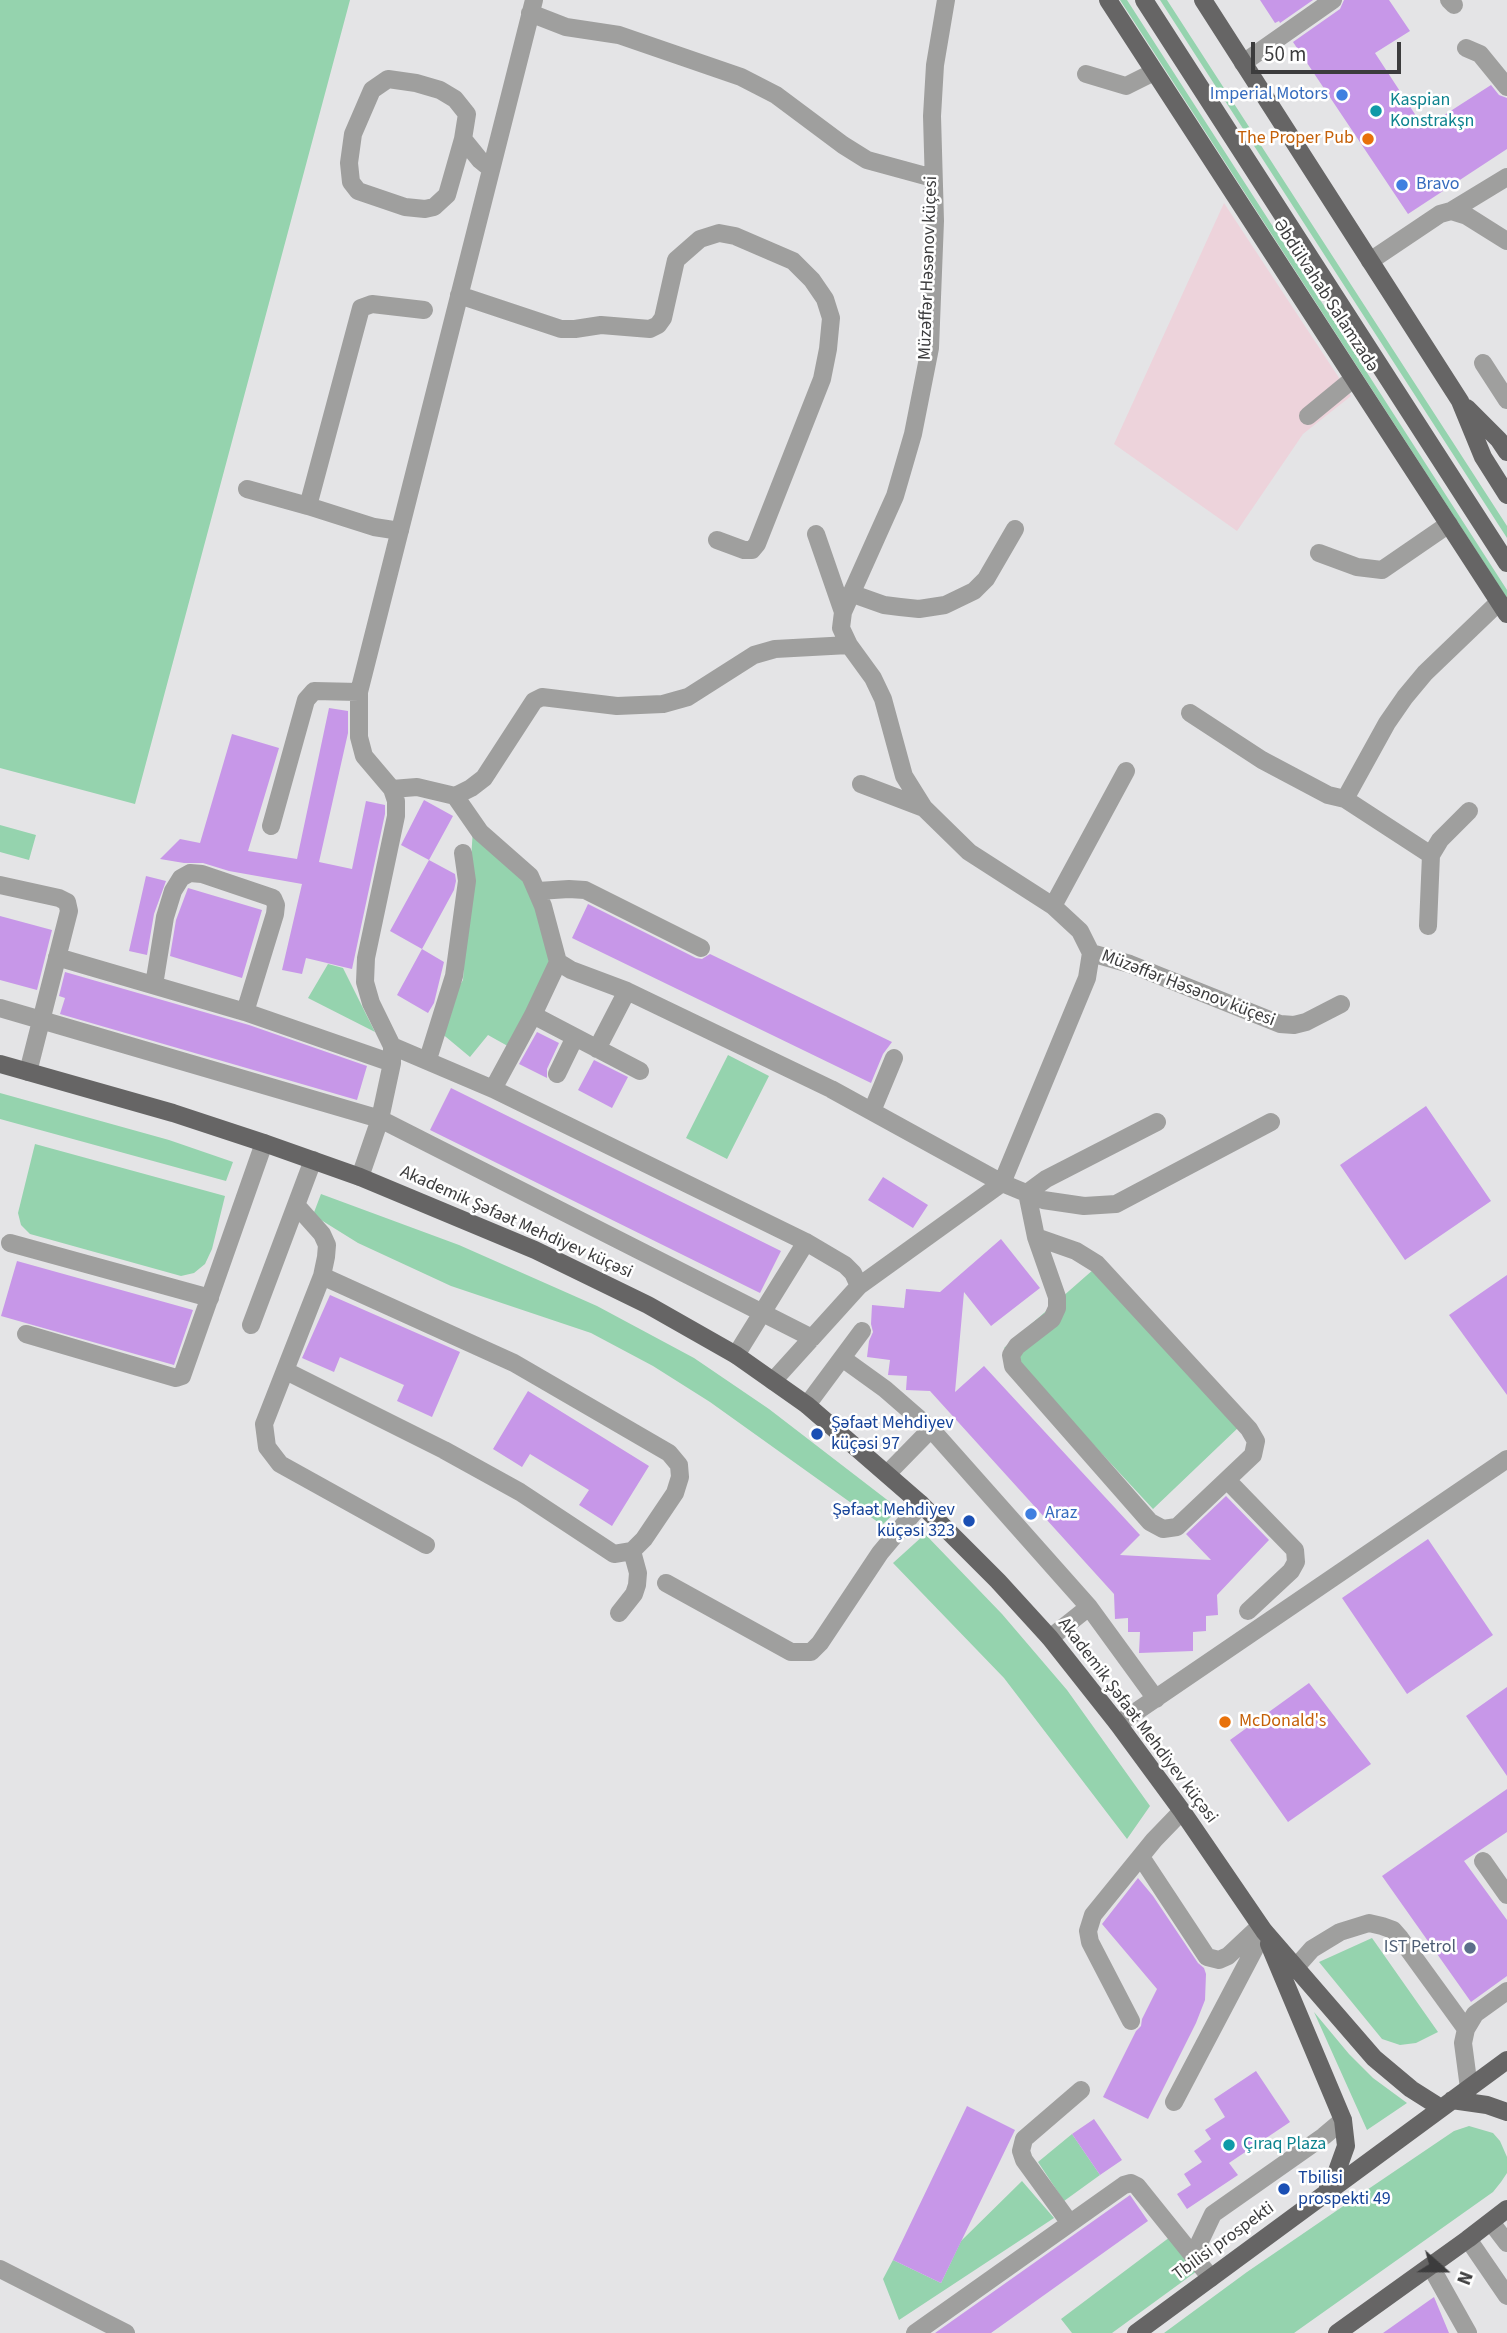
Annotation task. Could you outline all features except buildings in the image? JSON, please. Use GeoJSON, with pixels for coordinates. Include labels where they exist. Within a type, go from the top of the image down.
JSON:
{"type":"FeatureCollection","features":[{"type":"Feature","properties":{"kind":"main road","name":"Əbdülvahab Salamzadə"},"geometry":{"type":"LineString","coordinates":[[1108,0],[1503,608]]}},
{"type":"Feature","properties":{"kind":"main road","name":"Əbdülvahab Salamzadə"},"geometry":{"type":"LineString","coordinates":[[1144,0],[1507,563]]}},
{"type":"Feature","properties":{"kind":"main road"},"geometry":{"type":"LineString","coordinates":[[1203,0],[1460,401],[1483,457],[1507,495]]}},
{"type":"Feature","properties":{"kind":"main road"},"geometry":{"type":"LineString","coordinates":[[1460,401],[1499,440],[1507,452]]}},
{"type":"Feature","properties":{"kind":"main road","name":"Akademik Şəfaət Mehdiyev küçəsi"},"geometry":{"type":"LineString","coordinates":[[0,1064],[173,1113],[313,1160],[535,1250],[648,1305],[736,1355],[807,1405],[888,1473],[998,1581],[1050,1638],[1118,1724],[1182,1811],[1290,1973],[1343,2120]]}},
{"type":"Feature","properties":{"kind":"main road"},"geometry":{"type":"LineString","coordinates":[[1290,1973],[1374,2058],[1410,2089],[1447,2104],[1487,2105],[1507,2112]]}},
{"type":"Feature","properties":{"kind":"main road","name":"Tbilisi prospekti"},"geometry":{"type":"LineString","coordinates":[[1136,2333],[1507,2060]]}},
{"type":"Feature","properties":{"kind":"main road"},"geometry":{"type":"LineString","coordinates":[[1323,2195],[1337,2171],[1346,2146],[1343,2120]]}},
{"type":"Feature","properties":{"kind":"main road"},"geometry":{"type":"LineString","coordinates":[[1337,2333],[1507,2209]]}},
{"type":"Feature","properties":{"kind":"street","name":"Müzəffər Həsənov küçesi"},"geometry":{"type":"LineString","coordinates":[[946,0],[935,65],[932,116],[934,221],[930,348],[913,434],[895,496],[843,612],[841,628],[883,699],[904,776],[924,808],[969,852],[1054,906],[1080,931],[1091,953],[1130,964],[1280,1024],[1294,1026],[1341,1004]]}},
{"type":"Feature","properties":{"kind":"street"},"geometry":{"type":"LineString","coordinates":[[1243,63],[1333,0]]}},
{"type":"Feature","properties":{"kind":"street"},"geometry":{"type":"LineString","coordinates":[[360,1177],[380,1119],[392,1054],[365,982],[366,958],[397,801],[392,789],[364,756],[359,737],[359,692],[532,6],[566,27],[619,35],[741,77],[776,95],[867,160],[933,178]]}},
{"type":"Feature","properties":{"kind":"street"},"geometry":{"type":"LineString","coordinates":[[1466,48],[1480,54],[1507,87]]}},
{"type":"Feature","properties":{"kind":"street"},"geometry":{"type":"LineString","coordinates":[[1086,74],[1126,86],[1154,72]]}},
{"type":"Feature","properties":{"kind":"street"},"geometry":{"type":"LineString","coordinates":[[463,139],[447,195],[434,207],[405,207],[358,191],[351,181],[349,163],[353,134],[372,90],[388,79],[440,90],[455,99],[467,114],[463,139],[491,169]]}},
{"type":"Feature","properties":{"kind":"street"},"geometry":{"type":"LineString","coordinates":[[1370,261],[1440,214],[1451,211],[1507,177]]}},
{"type":"Feature","properties":{"kind":"street"},"geometry":{"type":"LineString","coordinates":[[1451,211],[1467,216],[1507,241]]}},
{"type":"Feature","properties":{"kind":"street"},"geometry":{"type":"LineString","coordinates":[[459,295],[561,329],[575,330],[601,325],[650,330],[663,318],[676,260],[700,239],[719,233],[735,236],[793,261],[812,280],[825,299],[831,318],[822,379],[757,544],[752,550],[744,550],[717,540]]}},
{"type":"Feature","properties":{"kind":"street"},"geometry":{"type":"LineString","coordinates":[[307,506],[361,308],[372,304],[424,310]]}},
{"type":"Feature","properties":{"kind":"street"},"geometry":{"type":"LineString","coordinates":[[1483,363],[1507,400]]}},
{"type":"Feature","properties":{"kind":"street"},"geometry":{"type":"LineString","coordinates":[[1308,416],[1353,379]]}},
{"type":"Feature","properties":{"kind":"street"},"geometry":{"type":"LineString","coordinates":[[247,489],[374,527],[400,531]]}},
{"type":"Feature","properties":{"kind":"street"},"geometry":{"type":"LineString","coordinates":[[1319,553],[1357,567],[1382,570],[1449,524]]}},
{"type":"Feature","properties":{"kind":"street"},"geometry":{"type":"LineString","coordinates":[[853,594],[884,605],[900,607],[919,609],[945,605],[974,591],[986,579],[1015,529]]}},
{"type":"Feature","properties":{"kind":"street"},"geometry":{"type":"LineString","coordinates":[[816,534],[843,612]]}},
{"type":"Feature","properties":{"kind":"street"},"geometry":{"type":"LineString","coordinates":[[1345,799],[1387,723],[1405,697],[1425,673],[1503,608]]}},
{"type":"Feature","properties":{"kind":"street"},"geometry":{"type":"LineString","coordinates":[[392,789],[417,788],[455,796],[471,788],[484,778],[527,710],[534,701],[542,697],[617,706],[663,704],[688,697],[754,655],[775,649],[849,645]]}},
{"type":"Feature","properties":{"kind":"street"},"geometry":{"type":"LineString","coordinates":[[271,826],[306,701],[314,691],[359,692]]}},
{"type":"Feature","properties":{"kind":"street"},"geometry":{"type":"LineString","coordinates":[[1190,713],[1262,760],[1328,795],[1345,799],[1431,855]]}},
{"type":"Feature","properties":{"kind":"street"},"geometry":{"type":"LineString","coordinates":[[1054,906],[1126,771]]}},
{"type":"Feature","properties":{"kind":"street"},"geometry":{"type":"LineString","coordinates":[[862,784],[924,808]]}},
{"type":"Feature","properties":{"kind":"street"},"geometry":{"type":"LineString","coordinates":[[455,796],[480,832],[530,876],[538,891],[558,962],[570,970],[627,991],[831,1089],[1002,1183],[1043,1200],[1084,1206],[1116,1204],[1271,1122]]}},
{"type":"Feature","properties":{"kind":"street"},"geometry":{"type":"LineString","coordinates":[[1428,926],[1431,855],[1440,840],[1469,811]]}},
{"type":"Feature","properties":{"kind":"street"},"geometry":{"type":"LineString","coordinates":[[428,1059],[454,976],[467,881],[463,853]]}},
{"type":"Feature","properties":{"kind":"street"},"geometry":{"type":"LineString","coordinates":[[154,985],[165,917],[173,891],[181,878],[190,873],[202,874],[273,898],[276,905],[245,1012]]}},
{"type":"Feature","properties":{"kind":"street"},"geometry":{"type":"LineString","coordinates":[[0,885],[59,898],[67,902],[69,911],[28,1072]]}},
{"type":"Feature","properties":{"kind":"street"},"geometry":{"type":"LineString","coordinates":[[538,891],[585,890],[701,948]]}},
{"type":"Feature","properties":{"kind":"street"},"geometry":{"type":"LineString","coordinates":[[773,1381],[859,1286],[1002,1183],[1087,978],[1091,953]]}},
{"type":"Feature","properties":{"kind":"street"},"geometry":{"type":"LineString","coordinates":[[57,957],[392,1054],[428,1059],[806,1242],[845,1265],[853,1273],[859,1286]]}},
{"type":"Feature","properties":{"kind":"street"},"geometry":{"type":"LineString","coordinates":[[494,1089],[558,962]]}},
{"type":"Feature","properties":{"kind":"street"},"geometry":{"type":"LineString","coordinates":[[597,1049],[627,991]]}},
{"type":"Feature","properties":{"kind":"street"},"geometry":{"type":"LineString","coordinates":[[0,1008],[380,1119],[812,1338]]}},
{"type":"Feature","properties":{"kind":"street"},"geometry":{"type":"LineString","coordinates":[[533,1015],[640,1071]]}},
{"type":"Feature","properties":{"kind":"street"},"geometry":{"type":"LineString","coordinates":[[557,1074],[575,1037]]}},
{"type":"Feature","properties":{"kind":"street"},"geometry":{"type":"LineString","coordinates":[[872,1111],[894,1058]]}},
{"type":"Feature","properties":{"kind":"street"},"geometry":{"type":"LineString","coordinates":[[1027,1193],[1046,1179],[1157,1122]]}},
{"type":"Feature","properties":{"kind":"street"},"geometry":{"type":"LineString","coordinates":[[26,1334],[176,1378],[182,1376],[264,1143]]}},
{"type":"Feature","properties":{"kind":"street"},"geometry":{"type":"LineString","coordinates":[[251,1325],[313,1160]]}},
{"type":"Feature","properties":{"kind":"street"},"geometry":{"type":"LineString","coordinates":[[1027,1193],[1037,1237],[1057,1297],[1057,1308],[1052,1319],[1017,1346],[1011,1355],[1013,1366],[1150,1522],[1163,1530],[1177,1527],[1254,1455],[1256,1441],[1249,1429],[1097,1264],[1076,1251],[1037,1237]]}},
{"type":"Feature","properties":{"kind":"street"},"geometry":{"type":"LineString","coordinates":[[297,1206],[322,1234],[327,1245],[322,1276],[264,1424],[267,1447],[280,1464],[426,1545]]}},
{"type":"Feature","properties":{"kind":"street"},"geometry":{"type":"LineString","coordinates":[[736,1355],[806,1242]]}},
{"type":"Feature","properties":{"kind":"street"},"geometry":{"type":"LineString","coordinates":[[10,1244],[210,1298]]}},
{"type":"Feature","properties":{"kind":"street"},"geometry":{"type":"LineString","coordinates":[[286,1371],[520,1492],[614,1555],[632,1551],[644,1539],[675,1493],[680,1477],[679,1465],[669,1452],[514,1363],[322,1276]]}},
{"type":"Feature","properties":{"kind":"street"},"geometry":{"type":"LineString","coordinates":[[807,1405],[862,1331]]}},
{"type":"Feature","properties":{"kind":"street"},"geometry":{"type":"LineString","coordinates":[[842,1358],[931,1429],[1089,1607],[1156,1699]]}},
{"type":"Feature","properties":{"kind":"street"},"geometry":{"type":"LineString","coordinates":[[888,1473],[931,1429]]}},
{"type":"Feature","properties":{"kind":"street"},"geometry":{"type":"LineString","coordinates":[[1118,1724],[1507,1459]]}},
{"type":"Feature","properties":{"kind":"street"},"geometry":{"type":"LineString","coordinates":[[1227,1480],[1295,1550],[1296,1562],[1291,1571],[1248,1612]]}},
{"type":"Feature","properties":{"kind":"street"},"geometry":{"type":"LineString","coordinates":[[666,1583],[791,1652],[811,1652],[820,1643],[880,1553],[921,1504]]}},
{"type":"Feature","properties":{"kind":"street"},"geometry":{"type":"LineString","coordinates":[[619,1613],[634,1594],[637,1585],[638,1573],[632,1551]]}},
{"type":"Feature","properties":{"kind":"street"},"geometry":{"type":"LineString","coordinates":[[1050,1638],[1089,1607]]}},
{"type":"Feature","properties":{"kind":"street"},"geometry":{"type":"LineString","coordinates":[[1131,2021],[1090,1942],[1088,1931],[1093,1915],[1182,1811]]}},
{"type":"Feature","properties":{"kind":"street"},"geometry":{"type":"LineString","coordinates":[[1141,1857],[1207,1957],[1219,1960],[1228,1956],[1262,1929]]}},
{"type":"Feature","properties":{"kind":"street"},"geometry":{"type":"LineString","coordinates":[[1483,1861],[1507,1895]]}},
{"type":"Feature","properties":{"kind":"street"},"geometry":{"type":"LineString","coordinates":[[1290,1973],[1312,1949],[1340,1932],[1369,1923],[1382,1926],[1393,1930],[1400,1938],[1466,2029]]}},
{"type":"Feature","properties":{"kind":"street"},"geometry":{"type":"LineString","coordinates":[[1174,2102],[1262,1929]]}},
{"type":"Feature","properties":{"kind":"street"},"geometry":{"type":"LineString","coordinates":[[1469,2088],[1463,2043],[1466,2029],[1475,2014],[1507,1991]]}},
{"type":"Feature","properties":{"kind":"street"},"geometry":{"type":"LineString","coordinates":[[1069,2222],[1024,2160],[1021,2151],[1024,2139],[1081,2090]]}},
{"type":"Feature","properties":{"kind":"street"},"geometry":{"type":"LineString","coordinates":[[1193,2256],[1213,2214],[1343,2120]]}},
{"type":"Feature","properties":{"kind":"street"},"geometry":{"type":"LineString","coordinates":[[915,2333],[1069,2222],[1131,2183],[1138,2186],[1211,2278]]}},
{"type":"Feature","properties":{"kind":"street"},"geometry":{"type":"LineString","coordinates":[[1492,2222],[1507,2243]]}},
{"type":"Feature","properties":{"kind":"street"},"geometry":{"type":"LineString","coordinates":[[1468,2239],[1507,2296]]}},
{"type":"Feature","properties":{"kind":"street"},"geometry":{"type":"LineString","coordinates":[[1431,2266],[1468,2333]]}},
{"type":"Feature","properties":{"kind":"street"},"geometry":{"type":"LineString","coordinates":[[0,2269],[126,2333]]}},
{"type":"Feature","properties":{"kind":"shaded area"},"geometry":{"type":"Polygon","coordinates":[[[1224,203],[1351,396],[1303,434],[1237,531],[1114,444],[1224,203]]]}},
{"type":"Feature","properties":{"kind":"green space"},"geometry":{"type":"Polygon","coordinates":[[[0,0],[350,0],[135,804],[0,768],[0,0]]]}},
{"type":"Feature","properties":{"kind":"green space"},"geometry":{"type":"Polygon","coordinates":[[[1120,0],[1127,0],[1507,590],[1507,598],[1120,0]]]}},
{"type":"Feature","properties":{"kind":"green space"},"geometry":{"type":"Polygon","coordinates":[[[1160,0],[1167,0],[1507,526],[1507,538],[1160,0]]]}},
{"type":"Feature","properties":{"kind":"green space"},"geometry":{"type":"Polygon","coordinates":[[[0,825],[36,835],[29,860],[0,852],[0,825]]]}},
{"type":"Feature","properties":{"kind":"green space"},"geometry":{"type":"Polygon","coordinates":[[[473,829],[537,880],[556,978],[513,1049],[488,1035],[470,1057],[434,1027],[463,980],[473,829]]]}},
{"type":"Feature","properties":{"kind":"green space"},"geometry":{"type":"Polygon","coordinates":[[[328,964],[343,968],[375,1032],[308,998],[328,964]]]}},
{"type":"Feature","properties":{"kind":"green space"},"geometry":{"type":"Polygon","coordinates":[[[728,1055],[769,1076],[727,1159],[686,1138],[728,1055]]]}},
{"type":"Feature","properties":{"kind":"green space"},"geometry":{"type":"Polygon","coordinates":[[[0,1093],[169,1140],[233,1162],[226,1181],[0,1119],[0,1093]]]}},
{"type":"Feature","properties":{"kind":"green space"},"geometry":{"type":"Polygon","coordinates":[[[35,1144],[225,1196],[212,1249],[205,1264],[194,1273],[181,1276],[30,1234],[21,1225],[18,1213],[35,1144]]]}},
{"type":"Feature","properties":{"kind":"green space"},"geometry":{"type":"Polygon","coordinates":[[[321,1194],[459,1245],[597,1306],[694,1358],[769,1409],[899,1509],[882,1525],[710,1402],[653,1366],[591,1333],[451,1286],[358,1243],[313,1215],[321,1194]]]}},
{"type":"Feature","properties":{"kind":"green space"},"geometry":{"type":"Polygon","coordinates":[[[1094,1269],[1240,1426],[1153,1509],[1004,1348],[1094,1269]]]}},
{"type":"Feature","properties":{"kind":"green space"},"geometry":{"type":"Polygon","coordinates":[[[925,1534],[1002,1614],[1067,1690],[1150,1806],[1127,1839],[1004,1678],[893,1563],[925,1534]]]}},
{"type":"Feature","properties":{"kind":"green space"},"geometry":{"type":"Polygon","coordinates":[[[1372,1938],[1438,2032],[1416,2043],[1400,2045],[1382,2039],[1319,1962],[1372,1938]]]}},
{"type":"Feature","properties":{"kind":"green space"},"geometry":{"type":"Polygon","coordinates":[[[1314,2012],[1373,2078],[1407,2103],[1367,2130],[1314,2012]]]}},
{"type":"Feature","properties":{"kind":"green space"},"geometry":{"type":"Polygon","coordinates":[[[1469,2126],[1493,2133],[1507,2157],[1507,2173],[1493,2192],[1294,2333],[1164,2333],[1358,2196],[1454,2131],[1469,2126]]]}},
{"type":"Feature","properties":{"kind":"green space"},"geometry":{"type":"Polygon","coordinates":[[[1072,2134],[1100,2175],[1064,2201],[1038,2162],[1072,2134]]]}},
{"type":"Feature","properties":{"kind":"green space"},"geometry":{"type":"Polygon","coordinates":[[[1022,2181],[1054,2218],[899,2320],[883,2279],[893,2260],[941,2283],[961,2241],[1022,2181]]]}},
{"type":"Feature","properties":{"kind":"green space"},"geometry":{"type":"Polygon","coordinates":[[[1170,2237],[1197,2271],[1112,2333],[1072,2333],[1061,2319],[1170,2237]]]}},
{"type":"Feature","properties":{"kind":"place","name":"Imperial Motors"},"geometry":{"type":"Point","coordinates":[1342,95]}},
{"type":"Feature","properties":{"kind":"place","name":"Kaspian Konstrakşn"},"geometry":{"type":"Point","coordinates":[1376,111]}},
{"type":"Feature","properties":{"kind":"place","name":"The Proper Pub"},"geometry":{"type":"Point","coordinates":[1368,139]}},
{"type":"Feature","properties":{"kind":"place","name":"Bravo"},"geometry":{"type":"Point","coordinates":[1402,185]}},
{"type":"Feature","properties":{"kind":"place","name":"Şəfaət Mehdiyev küçəsi 97"},"geometry":{"type":"Point","coordinates":[817,1434]}},
{"type":"Feature","properties":{"kind":"place","name":"Araz"},"geometry":{"type":"Point","coordinates":[1031,1514]}},
{"type":"Feature","properties":{"kind":"place","name":"Şəfaət Mehdiyev küçəsi 323"},"geometry":{"type":"Point","coordinates":[969,1521]}},
{"type":"Feature","properties":{"kind":"place","name":"McDonald's"},"geometry":{"type":"Point","coordinates":[1225,1722]}},
{"type":"Feature","properties":{"kind":"place","name":"IST Petrol"},"geometry":{"type":"Point","coordinates":[1470,1948]}},
{"type":"Feature","properties":{"kind":"place","name":"Çıraq Plaza"},"geometry":{"type":"Point","coordinates":[1229,2145]}},
{"type":"Feature","properties":{"kind":"place","name":"Tbilisi prospekti 49"},"geometry":{"type":"Point","coordinates":[1284,2189]}}]}
